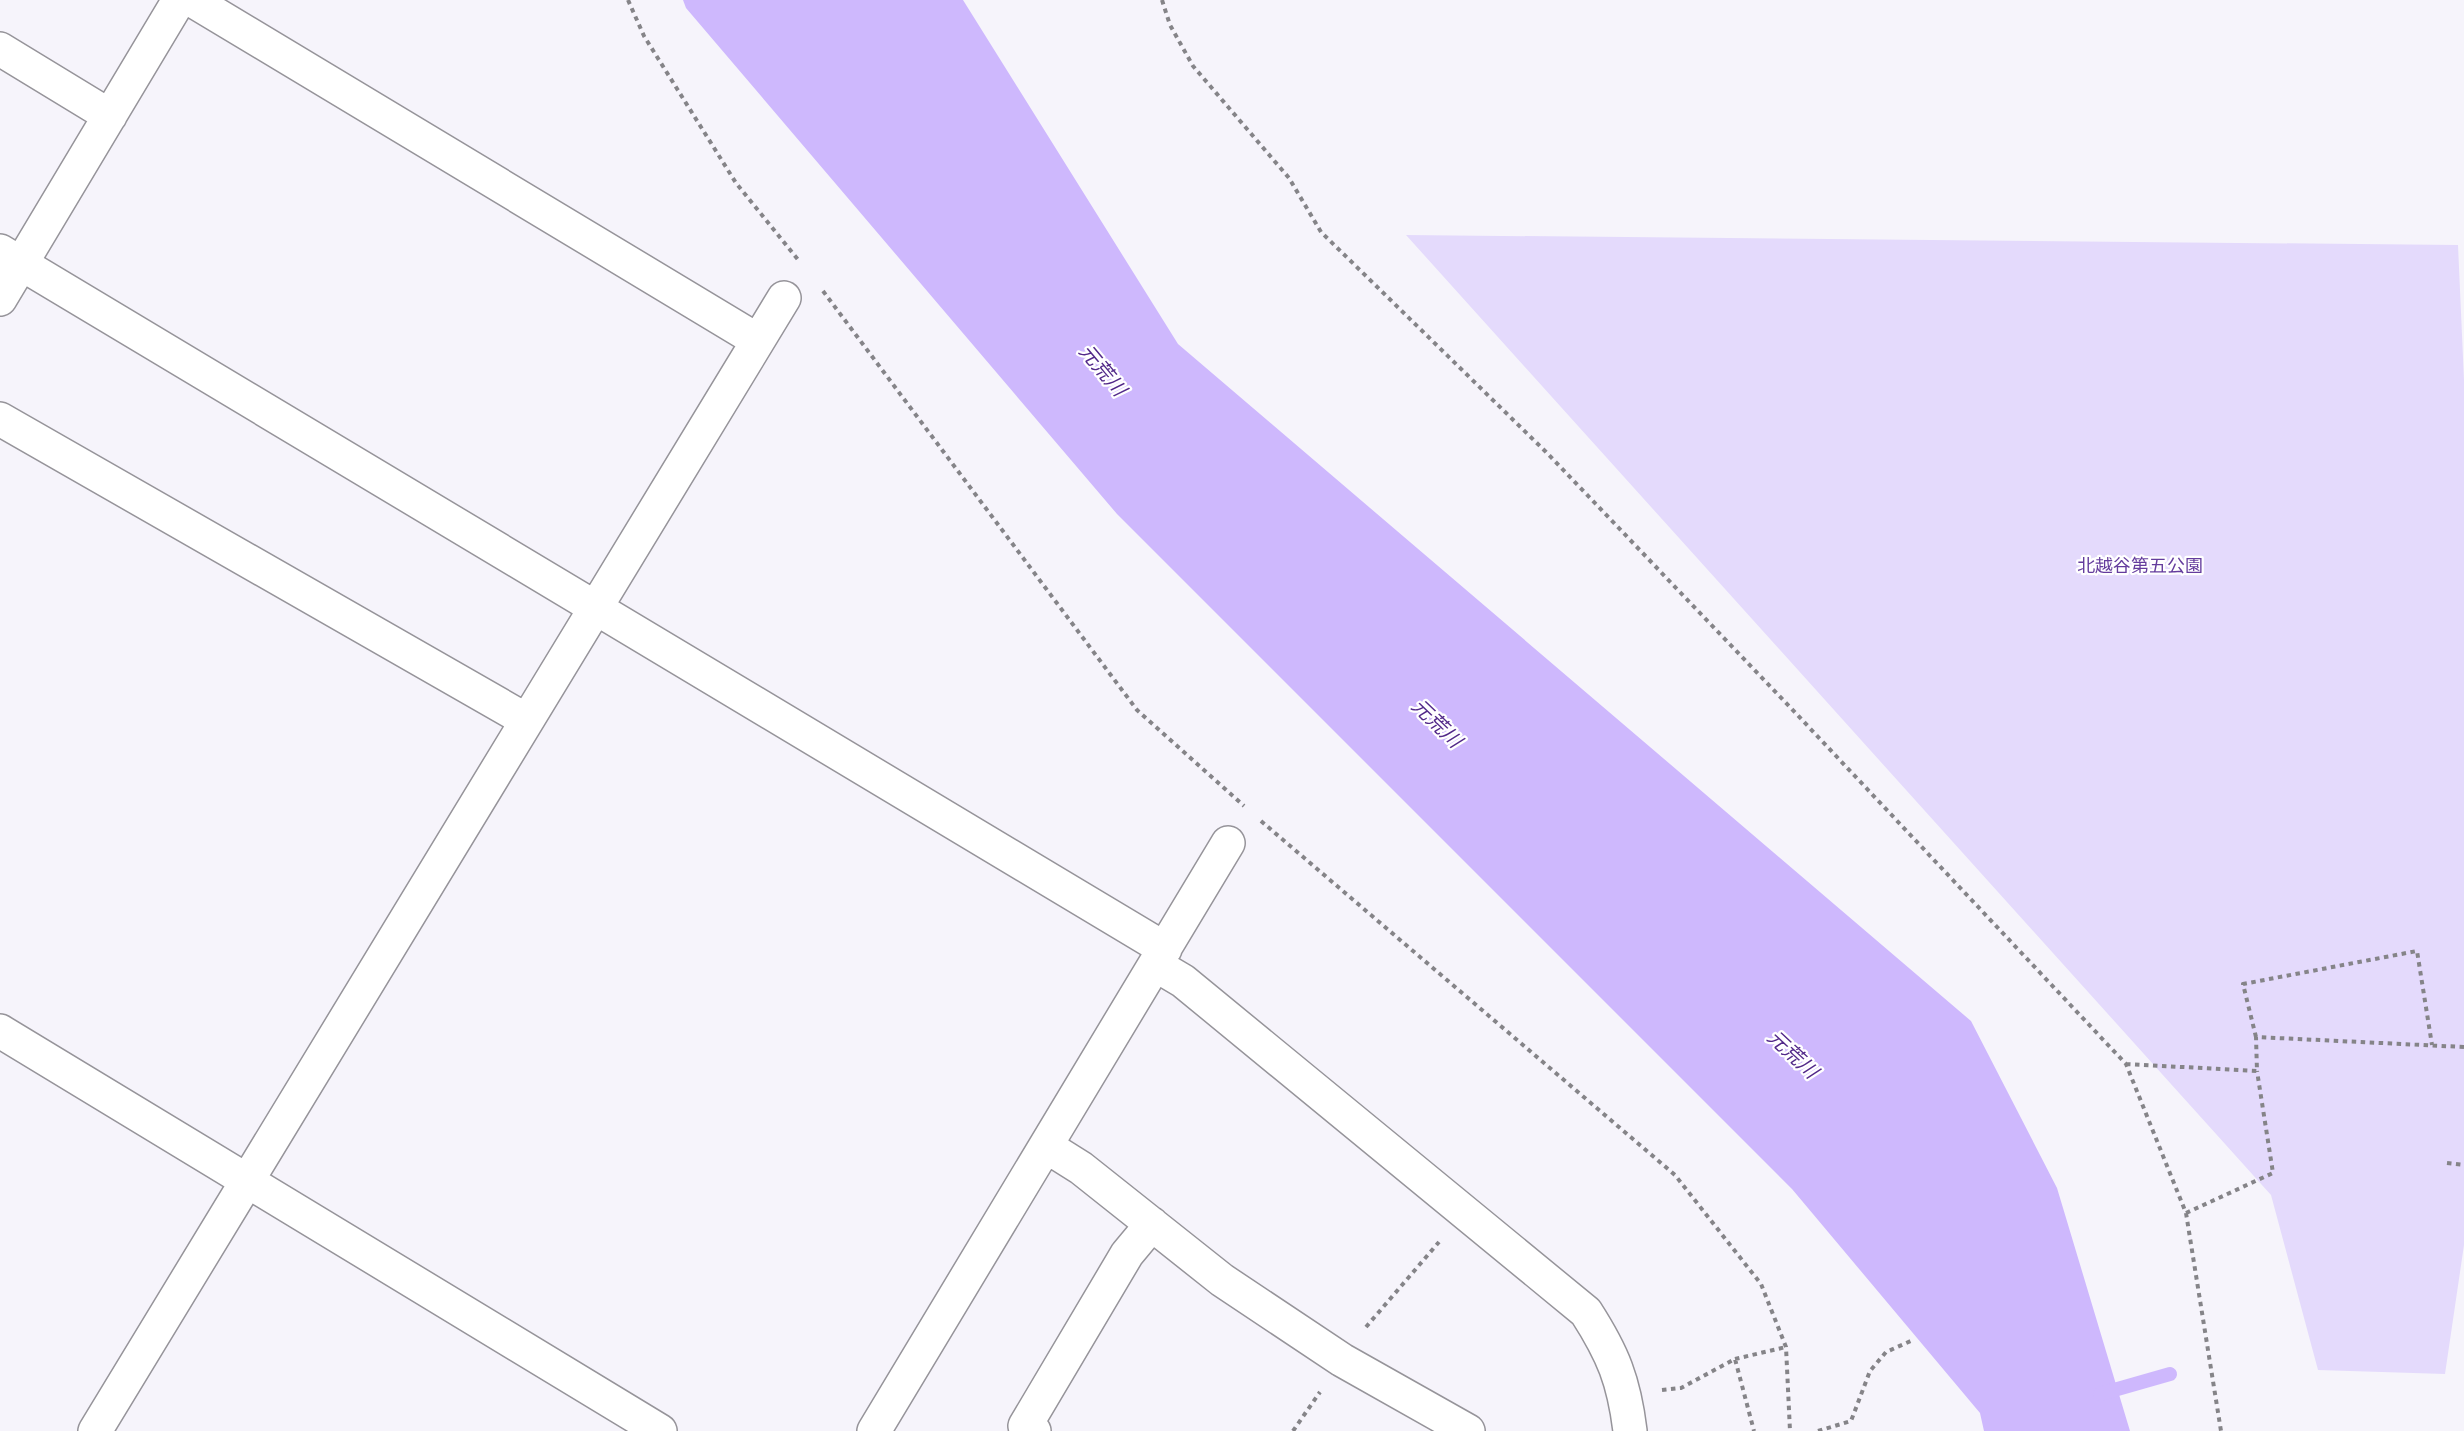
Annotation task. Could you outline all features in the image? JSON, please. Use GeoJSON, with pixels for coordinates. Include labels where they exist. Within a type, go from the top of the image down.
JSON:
{"type":"FeatureCollection","features":[{"type":"Feature","properties":{"kind":"street"},"geometry":{"type":"LineString","coordinates":[[0,299],[10,258],[110,116],[180,0]]}},
{"type":"Feature","properties":{"kind":"street"},"geometry":{"type":"LineString","coordinates":[[192,0],[757,340]]}},
{"type":"Feature","properties":{"kind":"street"},"geometry":{"type":"LineString","coordinates":[[0,49],[110,116]]}},
{"type":"Feature","properties":{"kind":"street"},"geometry":{"type":"LineString","coordinates":[[10,258],[595,607],[1161,957],[1183,981],[1586,1312],[1609,1348],[1625,1394],[1630,1431]]}},
{"type":"Feature","properties":{"kind":"street"},"geometry":{"type":"LineString","coordinates":[[95,1431],[784,298]]}},
{"type":"Feature","properties":{"kind":"street"},"geometry":{"type":"LineString","coordinates":[[0,418],[526,720]]}},
{"type":"Feature","properties":{"kind":"street"},"geometry":{"type":"LineString","coordinates":[[874,1431],[1228,843]]}},
{"type":"Feature","properties":{"kind":"street"},"geometry":{"type":"LineString","coordinates":[[0,1031],[660,1431]]}},
{"type":"Feature","properties":{"kind":"street"},"geometry":{"type":"LineString","coordinates":[[1046,1146],[1081,1168],[1222,1280],[1342,1360],[1468,1431]]}},
{"type":"Feature","properties":{"kind":"street"},"geometry":{"type":"LineString","coordinates":[[1034,1431],[1025,1426],[1127,1254],[1152,1224]]}},
{"type":"Feature","properties":{"kind":"path"},"geometry":{"type":"LineString","coordinates":[[628,0],[644,36],[736,183],[801,263]]}},
{"type":"Feature","properties":{"kind":"path"},"geometry":{"type":"LineString","coordinates":[[1162,0],[1170,26],[1193,66],[1289,178],[1321,232],[1546,452],[1797,714],[2126,1064],[2187,1214],[2221,1431]]}},
{"type":"Feature","properties":{"kind":"path"},"geometry":{"type":"LineString","coordinates":[[816,282],[1137,710],[1251,812]]}},
{"type":"Feature","properties":{"kind":"path"},"geometry":{"type":"LineString","coordinates":[[1260,820],[1675,1175],[1761,1284],[1786,1347],[1790,1431]]}},
{"type":"Feature","properties":{"kind":"path"},"geometry":{"type":"LineString","coordinates":[[2187,1214],[2273,1173],[2257,1071],[2256,1037],[2242,984],[2417,951],[2432,1045]]}},
{"type":"Feature","properties":{"kind":"path"},"geometry":{"type":"LineString","coordinates":[[2256,1037],[2464,1047]]}},
{"type":"Feature","properties":{"kind":"path"},"geometry":{"type":"LineString","coordinates":[[2126,1064],[2257,1071]]}},
{"type":"Feature","properties":{"kind":"path"},"geometry":{"type":"LineString","coordinates":[[2447,1163],[2464,1165]]}},
{"type":"Feature","properties":{"kind":"path"},"geometry":{"type":"LineString","coordinates":[[1293,1431],[1369,1323],[1465,1212]]}},
{"type":"Feature","properties":{"kind":"path"},"geometry":{"type":"LineString","coordinates":[[1818,1431],[1851,1421],[1870,1371],[1886,1352],[1913,1341]]}},
{"type":"Feature","properties":{"kind":"path"},"geometry":{"type":"LineString","coordinates":[[1625,1394],[1681,1388],[1736,1359],[1786,1347]]}},
{"type":"Feature","properties":{"kind":"path"},"geometry":{"type":"LineString","coordinates":[[1736,1359],[1754,1431]]}},
{"type":"Feature","properties":{"kind":"green space","name":"北越谷第五公園"},"geometry":{"type":"Polygon","coordinates":[[[1406,235],[2458,245],[2464,380],[2464,1245],[2445,1374],[2318,1370],[2271,1195],[1406,235]]]}},
{"type":"Feature","properties":{"kind":"water","name":"元荒川"},"geometry":{"type":"Polygon","coordinates":[[[683,0],[963,0],[1178,344],[1971,1021],[2057,1188],[2130,1431],[1984,1431],[1980,1413],[1792,1189],[1117,514],[686,8],[683,0]]]}},
{"type":"Feature","properties":{"kind":"waterway"},"geometry":{"type":"LineString","coordinates":[[2100,1394],[2170,1374]]}}]}
